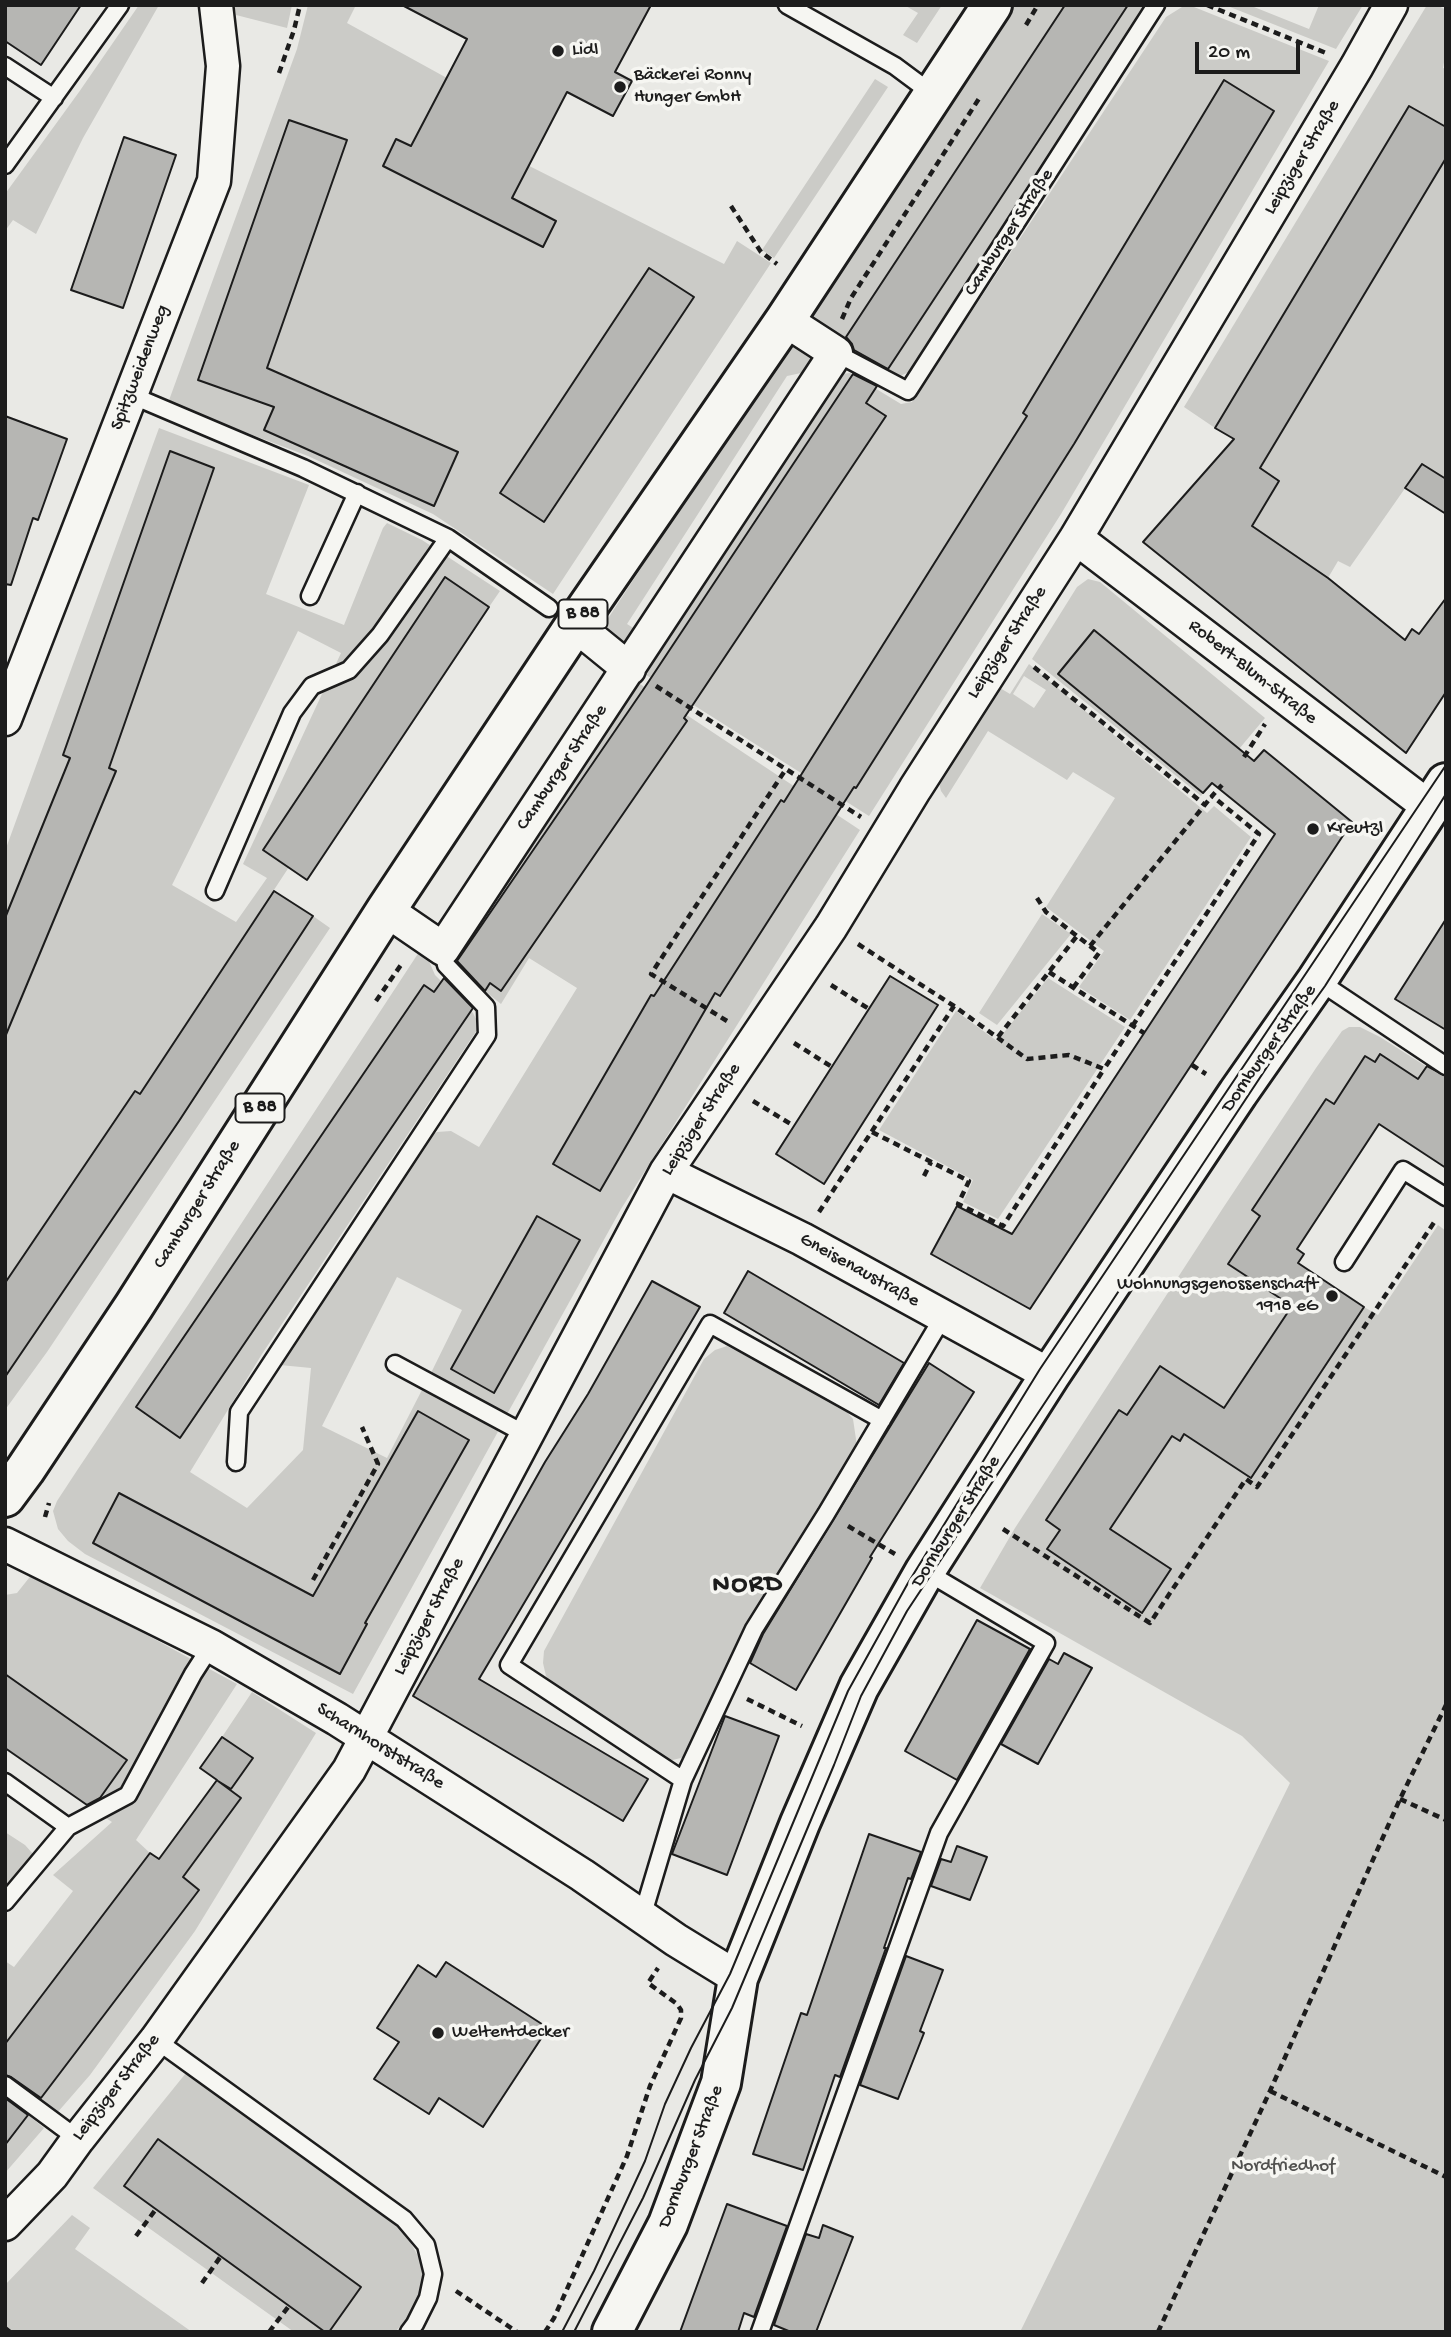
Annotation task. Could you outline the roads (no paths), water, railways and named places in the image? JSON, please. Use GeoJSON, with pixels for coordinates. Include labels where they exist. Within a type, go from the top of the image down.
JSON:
{"type":"FeatureCollection","features":[{"type":"Feature","properties":{"kind":"main road","name":"Camburger Straße"},"geometry":{"type":"LineString","coordinates":[[5,1497],[134,1306],[386,910],[562,616],[785,320],[992,5]]}},
{"type":"Feature","properties":{"kind":"main road","name":"Dornburger Straße"},"geometry":{"type":"LineString","coordinates":[[612,2332],[668,2224],[721,2082],[738,1978],[800,1823],[859,1687],[925,1571],[1050,1375],[1238,1093],[1317,980],[1438,795]]}},
{"type":"Feature","properties":{"kind":"street","name":"Spitzweidenweg"},"geometry":{"type":"LineString","coordinates":[[5,719],[214,181],[223,66],[216,5]]}},
{"type":"Feature","properties":{"kind":"street","name":"Leipziger Straße"},"geometry":{"type":"LineString","coordinates":[[5,2224],[52,2175],[156,2040],[349,1770],[666,1172],[726,1083],[750,1025],[803,968],[831,927],[887,833],[1076,538],[1391,5]]}},
{"type":"Feature","properties":{"kind":"street","name":"Camburger Straße"},"geometry":{"type":"LineString","coordinates":[[443,949],[629,669],[833,351],[785,320]]}},
{"type":"Feature","properties":{"kind":"street","name":"Robert-Blum-Straße"},"geometry":{"type":"LineString","coordinates":[[1076,538],[1438,795]]}},
{"type":"Feature","properties":{"kind":"street"},"geometry":{"type":"LineString","coordinates":[[562,616],[629,669]]}},
{"type":"Feature","properties":{"kind":"street"},"geometry":{"type":"LineString","coordinates":[[386,910],[443,949]]}},
{"type":"Feature","properties":{"kind":"street","name":"Gneisenaustraße"},"geometry":{"type":"LineString","coordinates":[[666,1172],[802,1239],[1050,1375]]}},
{"type":"Feature","properties":{"kind":"street","name":"Scharnhorststraße"},"geometry":{"type":"LineString","coordinates":[[5,1544],[211,1646],[367,1737],[738,1978]]}},
{"type":"Feature","properties":{"kind":"lane"},"geometry":{"type":"LineString","coordinates":[[5,165],[120,5]]}},
{"type":"Feature","properties":{"kind":"lane"},"geometry":{"type":"LineString","coordinates":[[787,5],[895,66],[934,94]]}},
{"type":"Feature","properties":{"kind":"lane","name":"Camburger Straße"},"geometry":{"type":"LineString","coordinates":[[833,351],[908,391],[1156,5]]}},
{"type":"Feature","properties":{"kind":"lane"},"geometry":{"type":"LineString","coordinates":[[5,66],[54,98]]}},
{"type":"Feature","properties":{"kind":"lane"},"geometry":{"type":"LineString","coordinates":[[131,395],[356,493],[448,538],[562,616]]}},
{"type":"Feature","properties":{"kind":"lane"},"geometry":{"type":"LineString","coordinates":[[310,596],[356,493]]}},
{"type":"Feature","properties":{"kind":"lane"},"geometry":{"type":"LineString","coordinates":[[215,891],[292,713],[312,686],[349,670],[380,635],[448,538]]}},
{"type":"Feature","properties":{"kind":"lane"},"geometry":{"type":"LineString","coordinates":[[236,1462],[239,1412],[487,1035],[486,1007],[446,965],[443,949]]}},
{"type":"Feature","properties":{"kind":"lane"},"geometry":{"type":"LineString","coordinates":[[1317,980],[1446,1066]]}},
{"type":"Feature","properties":{"kind":"lane"},"geometry":{"type":"LineString","coordinates":[[1344,1262],[1403,1170],[1446,1197]]}},
{"type":"Feature","properties":{"kind":"lane"},"geometry":{"type":"LineString","coordinates":[[642,1917],[683,1780],[754,1629],[943,1317]]}},
{"type":"Feature","properties":{"kind":"lane"},"geometry":{"type":"LineString","coordinates":[[683,1780],[509,1665],[710,1324],[882,1420]]}},
{"type":"Feature","properties":{"kind":"lane"},"geometry":{"type":"LineString","coordinates":[[395,1364],[527,1435]]}},
{"type":"Feature","properties":{"kind":"lane"},"geometry":{"type":"LineString","coordinates":[[761,2332],[939,1833],[1046,1643],[925,1571]]}},
{"type":"Feature","properties":{"kind":"lane"},"geometry":{"type":"LineString","coordinates":[[5,1902],[68,1827],[128,1794],[211,1646]]}},
{"type":"Feature","properties":{"kind":"lane"},"geometry":{"type":"LineString","coordinates":[[5,1782],[68,1827]]}},
{"type":"Feature","properties":{"kind":"lane"},"geometry":{"type":"LineString","coordinates":[[156,2040],[404,2219],[426,2245],[433,2274],[428,2298],[409,2332]]}},
{"type":"Feature","properties":{"kind":"lane"},"geometry":{"type":"LineString","coordinates":[[5,2085],[78,2139]]}},
{"type":"Feature","properties":{"kind":"tram line"},"geometry":{"type":"LineString","coordinates":[[562,2332],[594,2271],[645,2161],[665,2104],[691,2048],[730,1974],[848,1691],[908,1583],[1040,1369],[1446,765]]}},
{"type":"Feature","properties":{"kind":"tram line"},"geometry":{"type":"LineString","coordinates":[[574,2332],[643,2198],[695,2080],[732,2008],[861,1696],[907,1611],[1269,1064],[1325,986],[1446,794]]}},
{"type":"Feature","properties":{"kind":"place","name":"Lidl"},"geometry":{"type":"Point","coordinates":[558,51]}},
{"type":"Feature","properties":{"kind":"place","name":"Bäckerei Ronny Hunger GmbH"},"geometry":{"type":"Point","coordinates":[620,87]}},
{"type":"Feature","properties":{"kind":"place","name":"Kreutzl"},"geometry":{"type":"Point","coordinates":[1313,829]}},
{"type":"Feature","properties":{"kind":"place","name":"Wohnungsgenossenschaft 1918 eG"},"geometry":{"type":"Point","coordinates":[1332,1296]}},
{"type":"Feature","properties":{"kind":"place","name":"Weltentdecker"},"geometry":{"type":"Point","coordinates":[438,2033]}},
{"type":"Feature","properties":{"kind":"district","name":"NORD"},"geometry":{"type":"Point","coordinates":[748,1586]}},
{"type":"Feature","properties":{"kind":"park label","name":"Nordfriedhof"},"geometry":{"type":"Point","coordinates":[1283,2167]}}]}
